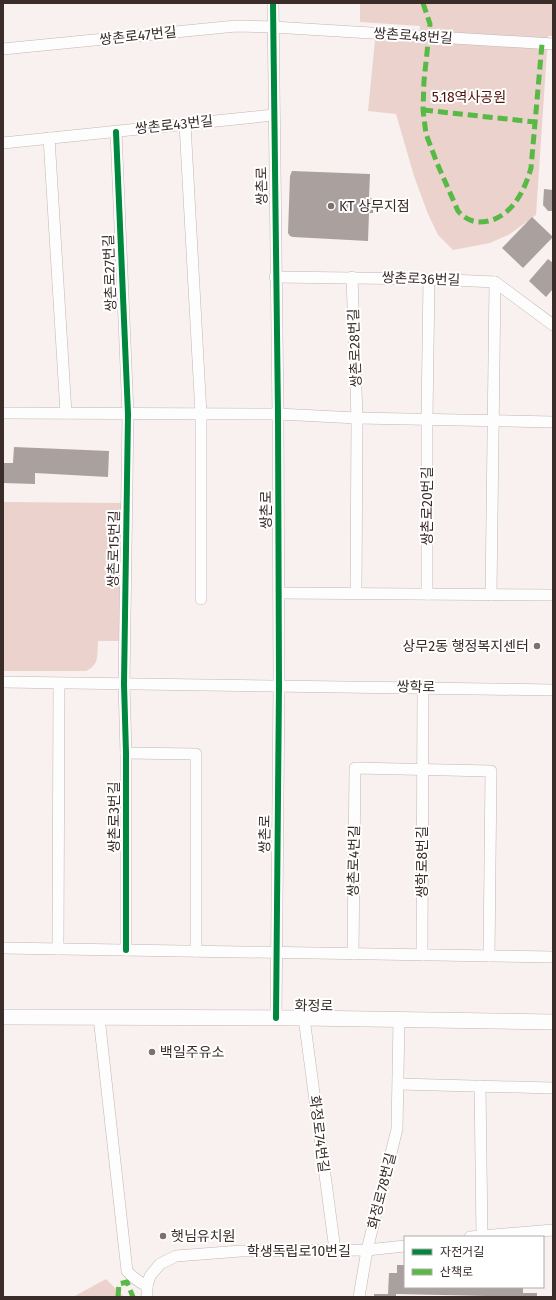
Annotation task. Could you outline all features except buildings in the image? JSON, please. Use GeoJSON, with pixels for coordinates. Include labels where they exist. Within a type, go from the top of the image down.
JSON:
{"type":"FeatureCollection","features":[{"type":"Feature","properties":{"kind":"street","name":"쌍촌로"},"geometry":{"type":"LineString","coordinates":[[273,3],[278,414],[279,686],[276,1018]]}},
{"type":"Feature","properties":{"kind":"street","name":"쌍촌로47번길"},"geometry":{"type":"LineString","coordinates":[[3,49],[236,26],[273,27]]}},
{"type":"Feature","properties":{"kind":"street","name":"쌍촌로48번길"},"geometry":{"type":"LineString","coordinates":[[273,27],[553,44]]}},
{"type":"Feature","properties":{"kind":"street","name":"쌍촌로43번길"},"geometry":{"type":"LineString","coordinates":[[3,143],[274,115]]}},
{"type":"Feature","properties":{"kind":"street"},"geometry":{"type":"LineString","coordinates":[[185,124],[201,414],[201,598]]}},
{"type":"Feature","properties":{"kind":"street","name":"쌍촌로27번길"},"geometry":{"type":"LineString","coordinates":[[116,132],[128,414]]}},
{"type":"Feature","properties":{"kind":"street"},"geometry":{"type":"LineString","coordinates":[[49,138],[66,413]]}},
{"type":"Feature","properties":{"kind":"street","name":"쌍촌로36번길"},"geometry":{"type":"LineString","coordinates":[[276,276],[495,282]]}},
{"type":"Feature","properties":{"kind":"street","name":"쌍촌로28번길"},"geometry":{"type":"LineString","coordinates":[[352,277],[357,418]]}},
{"type":"Feature","properties":{"kind":"street"},"geometry":{"type":"LineString","coordinates":[[427,418],[429,279]]}},
{"type":"Feature","properties":{"kind":"street"},"geometry":{"type":"LineString","coordinates":[[495,282],[553,324]]}},
{"type":"Feature","properties":{"kind":"street"},"geometry":{"type":"LineString","coordinates":[[492,595],[495,282]]}},
{"type":"Feature","properties":{"kind":"street"},"geometry":{"type":"LineString","coordinates":[[3,413],[278,414],[357,418],[427,418],[553,422]]}},
{"type":"Feature","properties":{"kind":"street","name":"쌍촌로15번길"},"geometry":{"type":"LineString","coordinates":[[124,684],[128,414]]}},
{"type":"Feature","properties":{"kind":"street"},"geometry":{"type":"LineString","coordinates":[[356,593],[357,418]]}},
{"type":"Feature","properties":{"kind":"street","name":"쌍촌로20번길"},"geometry":{"type":"LineString","coordinates":[[427,418],[427,594]]}},
{"type":"Feature","properties":{"kind":"street"},"geometry":{"type":"LineString","coordinates":[[278,593],[553,595]]}},
{"type":"Feature","properties":{"kind":"street"},"geometry":{"type":"LineString","coordinates":[[3,682],[279,686]]}},
{"type":"Feature","properties":{"kind":"street"},"geometry":{"type":"LineString","coordinates":[[58,949],[59,684]]}},
{"type":"Feature","properties":{"kind":"street","name":"쌍촌로3번길"},"geometry":{"type":"LineString","coordinates":[[124,684],[126,753],[126,950]]}},
{"type":"Feature","properties":{"kind":"street","name":"쌍학로"},"geometry":{"type":"LineString","coordinates":[[279,686],[553,690]]}},
{"type":"Feature","properties":{"kind":"street","name":"쌍학로8번길"},"geometry":{"type":"LineString","coordinates":[[422,955],[423,687]]}},
{"type":"Feature","properties":{"kind":"street"},"geometry":{"type":"LineString","coordinates":[[126,753],[196,754],[196,951]]}},
{"type":"Feature","properties":{"kind":"street","name":"쌍촌로4번길"},"geometry":{"type":"LineString","coordinates":[[353,954],[355,768],[423,769]]}},
{"type":"Feature","properties":{"kind":"street"},"geometry":{"type":"LineString","coordinates":[[423,769],[491,771],[489,956]]}},
{"type":"Feature","properties":{"kind":"street"},"geometry":{"type":"LineString","coordinates":[[3,948],[553,957]]}},
{"type":"Feature","properties":{"kind":"street","name":"화정로"},"geometry":{"type":"LineString","coordinates":[[3,1017],[304,1018],[553,1022]]}},
{"type":"Feature","properties":{"kind":"street"},"geometry":{"type":"LineString","coordinates":[[99,1017],[127,1271],[147,1291]]}},
{"type":"Feature","properties":{"kind":"street","name":"화정로74번길"},"geometry":{"type":"LineString","coordinates":[[304,1018],[334,1250]]}},
{"type":"Feature","properties":{"kind":"street","name":"화정로78번길"},"geometry":{"type":"LineString","coordinates":[[359,1297],[367,1250],[397,1129],[399,1020]]}},
{"type":"Feature","properties":{"kind":"street"},"geometry":{"type":"LineString","coordinates":[[399,1084],[553,1088]]}},
{"type":"Feature","properties":{"kind":"street"},"geometry":{"type":"LineString","coordinates":[[480,1086],[476,1236],[553,1230]]}},
{"type":"Feature","properties":{"kind":"street","name":"학생독립로10번길"},"geometry":{"type":"LineString","coordinates":[[147,1291],[150,1276],[160,1264],[176,1256],[242,1251],[367,1250],[404,1246]]}},
{"type":"Feature","properties":{"kind":"green space","name":"5.18역사공원"},"geometry":{"type":"Polygon","coordinates":[[[360,3],[553,3],[553,36],[548,36],[536,215],[510,234],[490,243],[453,250],[438,235],[428,214],[414,176],[396,114],[368,111],[375,40],[419,42],[420,26],[360,22],[360,3]]]}},
{"type":"Feature","properties":{"kind":"green space"},"geometry":{"type":"Polygon","coordinates":[[[3,502],[122,503],[120,641],[98,641],[97,659],[94,666],[90,669],[86,671],[3,671],[3,502]]]}},
{"type":"Feature","properties":{"kind":"green space"},"geometry":{"type":"Polygon","coordinates":[[[106,1279],[124,1297],[73,1297],[106,1279]]]}},
{"type":"Feature","properties":{"kind":"marked path"},"geometry":{"type":"LineString","coordinates":[[423,3],[430,24],[424,81],[423,110],[426,134],[458,211],[470,220],[479,222],[490,221],[499,217],[507,212],[514,204],[524,187],[531,168],[542,44]]}},
{"type":"Feature","properties":{"kind":"marked path"},"geometry":{"type":"LineString","coordinates":[[423,110],[535,122]]}},
{"type":"Feature","properties":{"kind":"marked path"},"geometry":{"type":"LineString","coordinates":[[118,1297],[119,1284],[127,1282],[133,1297]]}},
{"type":"Feature","properties":{"kind":"cycle path"},"geometry":{"type":"LineString","coordinates":[[273,3],[278,414],[279,686],[276,1018]]}},
{"type":"Feature","properties":{"kind":"cycle path"},"geometry":{"type":"LineString","coordinates":[[116,132],[128,414],[124,684],[126,753],[126,950]]}},
{"type":"Feature","properties":{"kind":"place","name":"KT 상무지점"},"geometry":{"type":"Point","coordinates":[331,206]}},
{"type":"Feature","properties":{"kind":"place","name":"상무2동 행정복지센터"},"geometry":{"type":"Point","coordinates":[537,646]}},
{"type":"Feature","properties":{"kind":"place","name":"백일주유소"},"geometry":{"type":"Point","coordinates":[152,1052]}},
{"type":"Feature","properties":{"kind":"place","name":"햇님유치원"},"geometry":{"type":"Point","coordinates":[163,1236]}}]}
